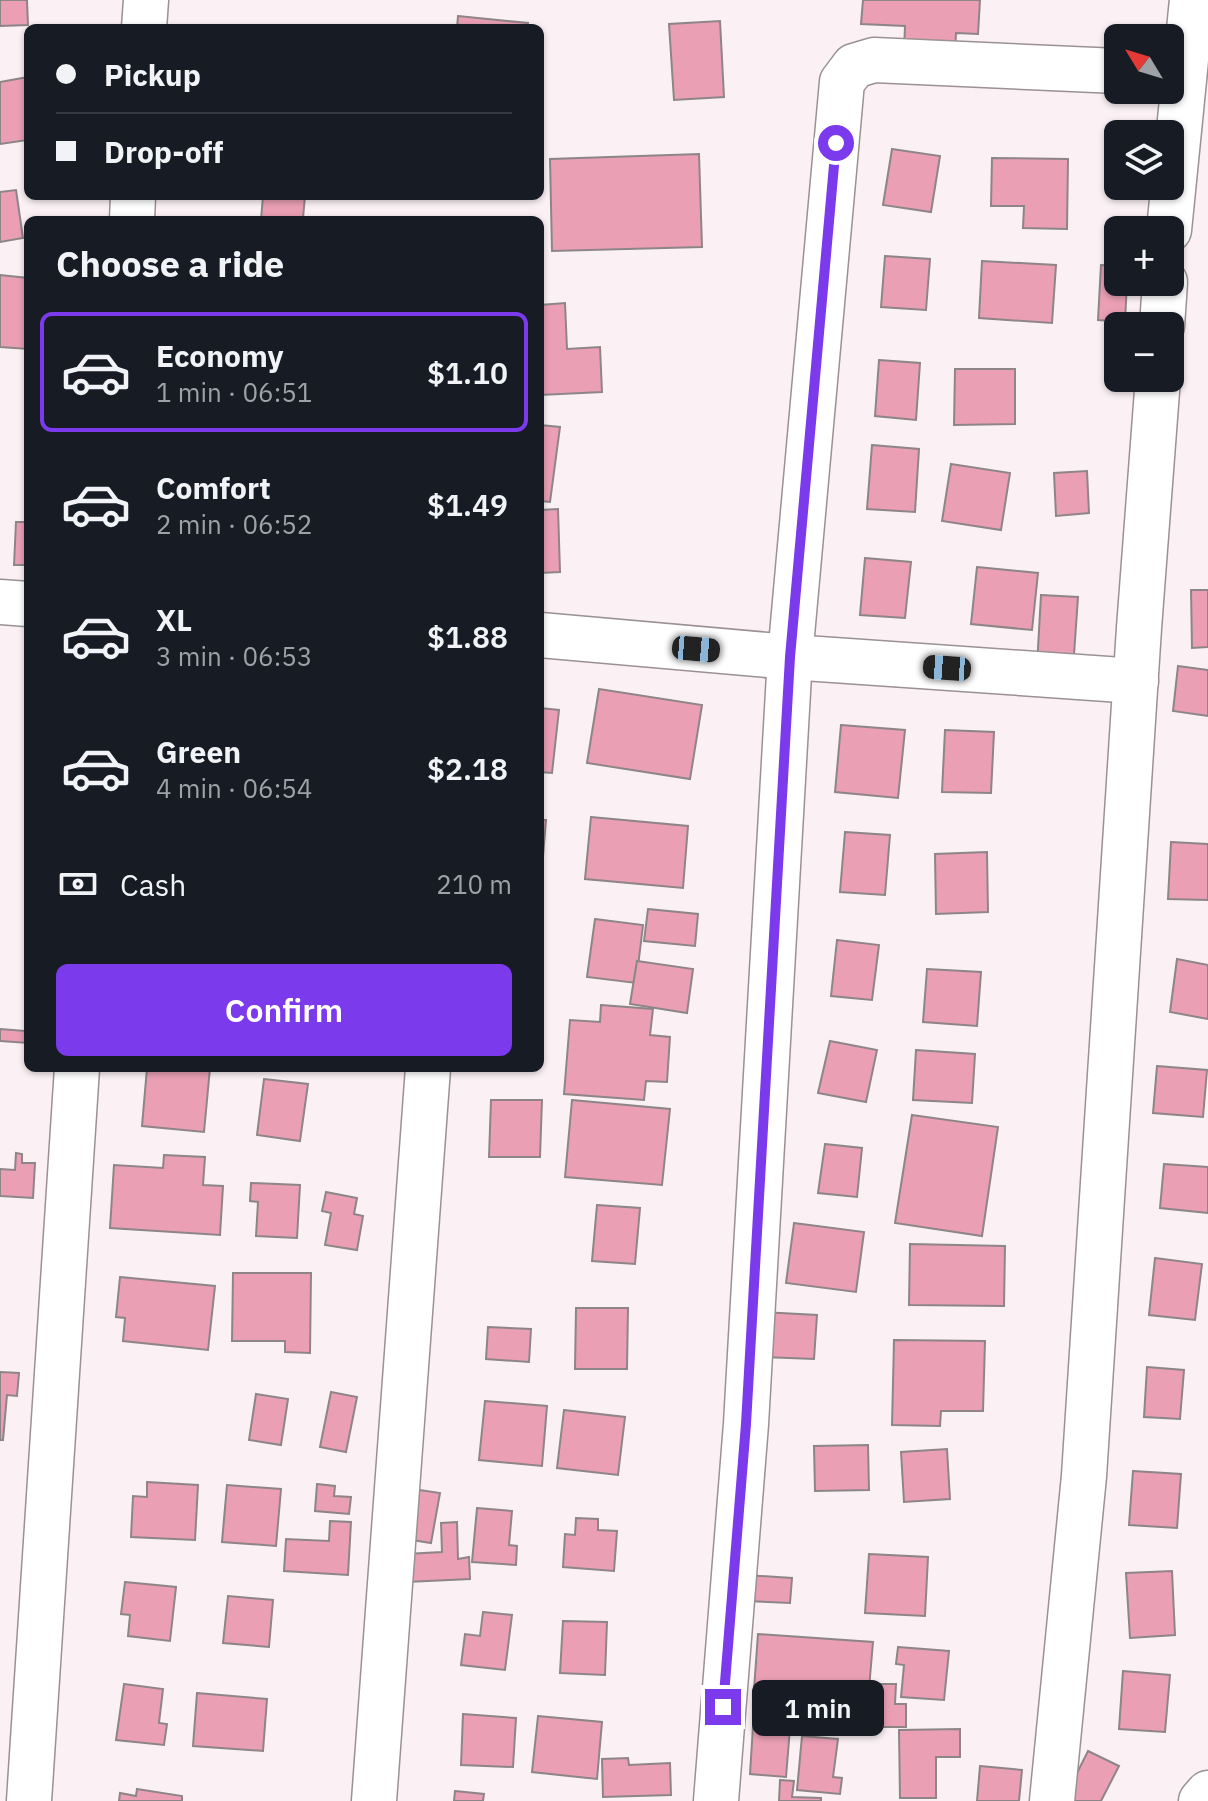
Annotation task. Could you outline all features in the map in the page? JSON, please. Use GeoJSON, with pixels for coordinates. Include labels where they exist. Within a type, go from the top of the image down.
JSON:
{"type":"FeatureCollection","features":[{"type":"Feature","properties":{"kind":"street"},"geometry":{"type":"LineString","coordinates":[[144,24],[146,0]]}},
{"type":"Feature","properties":{"kind":"street"},"geometry":{"type":"LineString","coordinates":[[1184,39],[1192,0]]}},
{"type":"Feature","properties":{"kind":"street"},"geometry":{"type":"LineString","coordinates":[[716,1801],[746,1424],[790,657],[842,82],[854,66],[874,60],[1104,70]]}},
{"type":"Feature","properties":{"kind":"street"},"geometry":{"type":"LineString","coordinates":[[1170,216],[1175,104]]}},
{"type":"Feature","properties":{"kind":"street"},"geometry":{"type":"LineString","coordinates":[[1052,1801],[1084,1476],[1157,392]]}},
{"type":"Feature","properties":{"kind":"street"},"geometry":{"type":"LineString","coordinates":[[0,602],[24,604]]}},
{"type":"Feature","properties":{"kind":"street"},"geometry":{"type":"LineString","coordinates":[[544,635],[790,657],[1136,681]]}},
{"type":"Feature","properties":{"kind":"street"},"geometry":{"type":"LineString","coordinates":[[29,1801],[77,1072]]}},
{"type":"Feature","properties":{"kind":"street"},"geometry":{"type":"LineString","coordinates":[[374,1801],[428,1072]]}},
{"type":"Feature","properties":{"kind":"street"},"geometry":{"type":"LineString","coordinates":[[1201,1801],[1208,1793]]}},
{"type":"Feature","properties":{"kind":"building"},"geometry":{"type":"Polygon","coordinates":[[[0,0],[27,0],[28,24],[0,26],[0,0]]]}},
{"type":"Feature","properties":{"kind":"building"},"geometry":{"type":"Polygon","coordinates":[[[863,0],[980,0],[978,34],[956,33],[955,55],[904,52],[905,26],[861,24],[863,0]]]}},
{"type":"Feature","properties":{"kind":"building"},"geometry":{"type":"Polygon","coordinates":[[[458,16],[528,23],[528,24],[457,24],[458,16]]]}},
{"type":"Feature","properties":{"kind":"building"},"geometry":{"type":"Polygon","coordinates":[[[720,21],[724,97],[674,100],[669,24],[720,21]]]}},
{"type":"Feature","properties":{"kind":"building"},"geometry":{"type":"Polygon","coordinates":[[[24,78],[24,141],[0,144],[0,82],[24,78]]]}},
{"type":"Feature","properties":{"kind":"building"},"geometry":{"type":"Polygon","coordinates":[[[892,149],[940,156],[931,212],[883,205],[892,149]]]}},
{"type":"Feature","properties":{"kind":"building"},"geometry":{"type":"Polygon","coordinates":[[[699,154],[702,247],[552,251],[550,159],[699,154]]]}},
{"type":"Feature","properties":{"kind":"building"},"geometry":{"type":"Polygon","coordinates":[[[992,158],[1068,159],[1067,229],[1023,228],[1024,206],[991,206],[992,158]]]}},
{"type":"Feature","properties":{"kind":"building"},"geometry":{"type":"Polygon","coordinates":[[[16,190],[23,238],[0,242],[0,192],[16,190]]]}},
{"type":"Feature","properties":{"kind":"building"},"geometry":{"type":"Polygon","coordinates":[[[263,200],[305,200],[303,216],[261,216],[263,200]]]}},
{"type":"Feature","properties":{"kind":"building"},"geometry":{"type":"Polygon","coordinates":[[[885,256],[930,259],[926,310],[881,307],[885,256]]]}},
{"type":"Feature","properties":{"kind":"building"},"geometry":{"type":"Polygon","coordinates":[[[982,261],[1056,265],[1052,323],[979,318],[982,261]]]}},
{"type":"Feature","properties":{"kind":"building"},"geometry":{"type":"Polygon","coordinates":[[[1101,265],[1104,265],[1104,296],[1126,296],[1126,312],[1104,312],[1104,320],[1098,320],[1101,265]]]}},
{"type":"Feature","properties":{"kind":"building"},"geometry":{"type":"Polygon","coordinates":[[[0,275],[24,278],[24,349],[0,347],[0,275]]]}},
{"type":"Feature","properties":{"kind":"building"},"geometry":{"type":"Polygon","coordinates":[[[565,303],[567,349],[600,347],[602,392],[544,395],[544,305],[565,303]]]}},
{"type":"Feature","properties":{"kind":"building"},"geometry":{"type":"Polygon","coordinates":[[[879,360],[920,363],[916,420],[875,416],[879,360]]]}},
{"type":"Feature","properties":{"kind":"building"},"geometry":{"type":"Polygon","coordinates":[[[955,369],[1015,369],[1015,424],[954,425],[955,369]]]}},
{"type":"Feature","properties":{"kind":"building"},"geometry":{"type":"Polygon","coordinates":[[[544,425],[560,427],[550,502],[544,501],[544,425]]]}},
{"type":"Feature","properties":{"kind":"building"},"geometry":{"type":"Polygon","coordinates":[[[872,445],[919,449],[915,512],[867,509],[872,445]]]}},
{"type":"Feature","properties":{"kind":"building"},"geometry":{"type":"Polygon","coordinates":[[[951,464],[1010,473],[1001,530],[942,521],[951,464]]]}},
{"type":"Feature","properties":{"kind":"building"},"geometry":{"type":"Polygon","coordinates":[[[1087,471],[1089,513],[1056,516],[1054,473],[1087,471]]]}},
{"type":"Feature","properties":{"kind":"building"},"geometry":{"type":"Polygon","coordinates":[[[558,509],[560,572],[544,573],[544,510],[558,509]]]}},
{"type":"Feature","properties":{"kind":"building"},"geometry":{"type":"Polygon","coordinates":[[[16,522],[24,522],[24,565],[14,565],[16,522]]]}},
{"type":"Feature","properties":{"kind":"building"},"geometry":{"type":"Polygon","coordinates":[[[865,558],[911,562],[905,618],[860,615],[865,558]]]}},
{"type":"Feature","properties":{"kind":"building"},"geometry":{"type":"Polygon","coordinates":[[[977,567],[1038,573],[1032,630],[971,624],[977,567]]]}},
{"type":"Feature","properties":{"kind":"building"},"geometry":{"type":"Polygon","coordinates":[[[1191,590],[1208,590],[1208,647],[1192,648],[1191,590]]]}},
{"type":"Feature","properties":{"kind":"building"},"geometry":{"type":"Polygon","coordinates":[[[1041,595],[1078,597],[1073,669],[1037,666],[1041,595]]]}},
{"type":"Feature","properties":{"kind":"building"},"geometry":{"type":"Polygon","coordinates":[[[1178,666],[1208,670],[1208,716],[1173,711],[1178,666]]]}},
{"type":"Feature","properties":{"kind":"building"},"geometry":{"type":"Polygon","coordinates":[[[599,689],[702,705],[690,779],[587,763],[599,689]]]}},
{"type":"Feature","properties":{"kind":"building"},"geometry":{"type":"Polygon","coordinates":[[[544,708],[559,710],[552,773],[544,772],[544,708]]]}},
{"type":"Feature","properties":{"kind":"building"},"geometry":{"type":"Polygon","coordinates":[[[841,725],[905,730],[898,798],[835,792],[841,725]]]}},
{"type":"Feature","properties":{"kind":"building"},"geometry":{"type":"Polygon","coordinates":[[[945,730],[994,732],[991,793],[942,792],[945,730]]]}},
{"type":"Feature","properties":{"kind":"building"},"geometry":{"type":"Polygon","coordinates":[[[591,817],[688,826],[683,888],[585,879],[591,817]]]}},
{"type":"Feature","properties":{"kind":"building"},"geometry":{"type":"Polygon","coordinates":[[[845,832],[890,835],[885,895],[840,892],[845,832]]]}},
{"type":"Feature","properties":{"kind":"building"},"geometry":{"type":"Polygon","coordinates":[[[1171,842],[1208,844],[1208,900],[1168,899],[1171,842]]]}},
{"type":"Feature","properties":{"kind":"building"},"geometry":{"type":"Polygon","coordinates":[[[987,852],[988,912],[936,914],[935,854],[987,852]]]}},
{"type":"Feature","properties":{"kind":"building"},"geometry":{"type":"Polygon","coordinates":[[[648,909],[698,914],[695,946],[644,941],[648,909]]]}},
{"type":"Feature","properties":{"kind":"building"},"geometry":{"type":"Polygon","coordinates":[[[595,919],[643,925],[636,983],[587,977],[595,919]]]}},
{"type":"Feature","properties":{"kind":"building"},"geometry":{"type":"Polygon","coordinates":[[[837,940],[879,945],[872,1000],[831,996],[837,940]]]}},
{"type":"Feature","properties":{"kind":"building"},"geometry":{"type":"Polygon","coordinates":[[[1177,959],[1208,965],[1208,1019],[1170,1012],[1177,959]]]}},
{"type":"Feature","properties":{"kind":"building"},"geometry":{"type":"Polygon","coordinates":[[[637,961],[693,969],[687,1013],[630,1004],[637,961]]]}},
{"type":"Feature","properties":{"kind":"building"},"geometry":{"type":"Polygon","coordinates":[[[927,969],[981,972],[977,1026],[923,1022],[927,969]]]}},
{"type":"Feature","properties":{"kind":"building"},"geometry":{"type":"Polygon","coordinates":[[[601,1005],[653,1009],[650,1035],[670,1037],[667,1082],[646,1081],[644,1100],[564,1094],[570,1020],[600,1022],[601,1005]]]}},
{"type":"Feature","properties":{"kind":"building"},"geometry":{"type":"Polygon","coordinates":[[[0,1029],[24,1031],[24,1043],[0,1041],[0,1029]]]}},
{"type":"Feature","properties":{"kind":"building"},"geometry":{"type":"Polygon","coordinates":[[[830,1041],[877,1050],[866,1102],[818,1093],[830,1041]]]}},
{"type":"Feature","properties":{"kind":"building"},"geometry":{"type":"Polygon","coordinates":[[[916,1050],[975,1054],[972,1103],[913,1100],[916,1050]]]}},
{"type":"Feature","properties":{"kind":"building"},"geometry":{"type":"Polygon","coordinates":[[[1157,1066],[1207,1070],[1203,1117],[1153,1113],[1157,1066]]]}},
{"type":"Feature","properties":{"kind":"building"},"geometry":{"type":"Polygon","coordinates":[[[147,1072],[210,1072],[204,1132],[142,1126],[147,1072]]]}},
{"type":"Feature","properties":{"kind":"building"},"geometry":{"type":"Polygon","coordinates":[[[264,1079],[308,1084],[300,1141],[257,1135],[264,1079]]]}},
{"type":"Feature","properties":{"kind":"building"},"geometry":{"type":"Polygon","coordinates":[[[491,1100],[542,1100],[540,1157],[489,1157],[491,1100]]]}},
{"type":"Feature","properties":{"kind":"building"},"geometry":{"type":"Polygon","coordinates":[[[572,1100],[670,1109],[662,1185],[565,1177],[572,1100]]]}},
{"type":"Feature","properties":{"kind":"building"},"geometry":{"type":"Polygon","coordinates":[[[912,1115],[998,1127],[982,1236],[895,1223],[912,1115]]]}},
{"type":"Feature","properties":{"kind":"building"},"geometry":{"type":"Polygon","coordinates":[[[825,1144],[862,1148],[857,1197],[818,1193],[825,1144]]]}},
{"type":"Feature","properties":{"kind":"building"},"geometry":{"type":"Polygon","coordinates":[[[16,1153],[22,1154],[22,1163],[35,1163],[33,1198],[0,1196],[0,1169],[15,1170],[16,1153]]]}},
{"type":"Feature","properties":{"kind":"building"},"geometry":{"type":"Polygon","coordinates":[[[164,1155],[205,1157],[203,1185],[223,1186],[220,1235],[110,1228],[114,1165],[163,1168],[164,1155]]]}},
{"type":"Feature","properties":{"kind":"building"},"geometry":{"type":"Polygon","coordinates":[[[1164,1164],[1208,1167],[1208,1213],[1160,1208],[1164,1164]]]}},
{"type":"Feature","properties":{"kind":"building"},"geometry":{"type":"Polygon","coordinates":[[[251,1183],[300,1185],[297,1238],[256,1236],[258,1202],[250,1201],[251,1183]]]}},
{"type":"Feature","properties":{"kind":"building"},"geometry":{"type":"Polygon","coordinates":[[[326,1192],[357,1198],[354,1214],[363,1216],[357,1250],[325,1245],[331,1213],[322,1211],[326,1192]]]}},
{"type":"Feature","properties":{"kind":"building"},"geometry":{"type":"Polygon","coordinates":[[[597,1205],[640,1208],[635,1264],[592,1261],[597,1205]]]}},
{"type":"Feature","properties":{"kind":"building"},"geometry":{"type":"Polygon","coordinates":[[[794,1223],[864,1232],[856,1292],[786,1283],[794,1223]]]}},
{"type":"Feature","properties":{"kind":"building"},"geometry":{"type":"Polygon","coordinates":[[[910,1244],[1005,1246],[1004,1306],[909,1305],[910,1244]]]}},
{"type":"Feature","properties":{"kind":"building"},"geometry":{"type":"Polygon","coordinates":[[[1155,1258],[1202,1264],[1195,1320],[1149,1315],[1155,1258]]]}},
{"type":"Feature","properties":{"kind":"building"},"geometry":{"type":"Polygon","coordinates":[[[233,1273],[311,1273],[310,1353],[285,1352],[285,1341],[232,1341],[233,1273]]]}},
{"type":"Feature","properties":{"kind":"building"},"geometry":{"type":"Polygon","coordinates":[[[120,1277],[215,1286],[208,1350],[123,1341],[125,1318],[116,1317],[120,1277]]]}},
{"type":"Feature","properties":{"kind":"building"},"geometry":{"type":"Polygon","coordinates":[[[576,1308],[628,1308],[627,1369],[575,1369],[576,1308]]]}},
{"type":"Feature","properties":{"kind":"building"},"geometry":{"type":"Polygon","coordinates":[[[762,1312],[817,1315],[814,1359],[759,1357],[762,1312]]]}},
{"type":"Feature","properties":{"kind":"building"},"geometry":{"type":"Polygon","coordinates":[[[488,1327],[531,1329],[529,1362],[486,1359],[488,1327]]]}},
{"type":"Feature","properties":{"kind":"building"},"geometry":{"type":"Polygon","coordinates":[[[894,1340],[985,1341],[983,1411],[941,1411],[940,1426],[892,1425],[894,1340]]]}},
{"type":"Feature","properties":{"kind":"building"},"geometry":{"type":"Polygon","coordinates":[[[1147,1367],[1184,1370],[1180,1419],[1144,1417],[1147,1367]]]}},
{"type":"Feature","properties":{"kind":"building"},"geometry":{"type":"Polygon","coordinates":[[[0,1372],[19,1373],[17,1396],[7,1395],[3,1440],[0,1440],[0,1372]]]}},
{"type":"Feature","properties":{"kind":"building"},"geometry":{"type":"Polygon","coordinates":[[[331,1392],[357,1397],[346,1452],[320,1447],[331,1392]]]}},
{"type":"Feature","properties":{"kind":"building"},"geometry":{"type":"Polygon","coordinates":[[[256,1394],[288,1399],[281,1445],[249,1440],[256,1394]]]}},
{"type":"Feature","properties":{"kind":"building"},"geometry":{"type":"Polygon","coordinates":[[[485,1401],[547,1406],[542,1466],[479,1460],[485,1401]]]}},
{"type":"Feature","properties":{"kind":"building"},"geometry":{"type":"Polygon","coordinates":[[[564,1410],[625,1417],[618,1475],[557,1468],[564,1410]]]}},
{"type":"Feature","properties":{"kind":"building"},"geometry":{"type":"Polygon","coordinates":[[[868,1445],[869,1490],[815,1491],[814,1446],[868,1445]]]}},
{"type":"Feature","properties":{"kind":"building"},"geometry":{"type":"Polygon","coordinates":[[[947,1449],[950,1499],[904,1502],[901,1452],[947,1449]]]}},
{"type":"Feature","properties":{"kind":"building"},"geometry":{"type":"Polygon","coordinates":[[[1133,1471],[1181,1474],[1177,1528],[1129,1525],[1133,1471]]]}},
{"type":"Feature","properties":{"kind":"building"},"geometry":{"type":"Polygon","coordinates":[[[147,1482],[198,1485],[195,1540],[131,1537],[133,1496],[147,1497],[147,1482]]]}},
{"type":"Feature","properties":{"kind":"building"},"geometry":{"type":"Polygon","coordinates":[[[317,1484],[335,1486],[334,1496],[351,1497],[349,1514],[315,1511],[317,1484]]]}},
{"type":"Feature","properties":{"kind":"building"},"geometry":{"type":"Polygon","coordinates":[[[227,1485],[281,1489],[276,1546],[222,1542],[227,1485]]]}},
{"type":"Feature","properties":{"kind":"building"},"geometry":{"type":"Polygon","coordinates":[[[413,1489],[440,1493],[431,1543],[405,1539],[413,1489]]]}},
{"type":"Feature","properties":{"kind":"building"},"geometry":{"type":"Polygon","coordinates":[[[477,1508],[512,1511],[509,1545],[517,1546],[516,1565],[472,1562],[477,1508]]]}},
{"type":"Feature","properties":{"kind":"building"},"geometry":{"type":"Polygon","coordinates":[[[576,1518],[598,1519],[598,1530],[617,1531],[614,1571],[563,1567],[565,1534],[575,1535],[576,1518]]]}},
{"type":"Feature","properties":{"kind":"building"},"geometry":{"type":"Polygon","coordinates":[[[330,1521],[351,1522],[348,1575],[284,1571],[286,1539],[329,1541],[330,1521]]]}},
{"type":"Feature","properties":{"kind":"building"},"geometry":{"type":"Polygon","coordinates":[[[457,1522],[458,1559],[469,1557],[470,1579],[407,1582],[406,1554],[442,1552],[441,1523],[457,1522]]]}},
{"type":"Feature","properties":{"kind":"building"},"geometry":{"type":"Polygon","coordinates":[[[869,1554],[928,1557],[925,1616],[865,1613],[869,1554]]]}},
{"type":"Feature","properties":{"kind":"building"},"geometry":{"type":"Polygon","coordinates":[[[1172,1571],[1175,1635],[1130,1638],[1126,1573],[1172,1571]]]}},
{"type":"Feature","properties":{"kind":"building"},"geometry":{"type":"Polygon","coordinates":[[[746,1575],[792,1578],[790,1603],[745,1601],[746,1575]]]}},
{"type":"Feature","properties":{"kind":"building"},"geometry":{"type":"Polygon","coordinates":[[[125,1582],[176,1587],[170,1641],[128,1636],[130,1615],[121,1614],[125,1582]]]}},
{"type":"Feature","properties":{"kind":"building"},"geometry":{"type":"Polygon","coordinates":[[[228,1596],[273,1600],[269,1647],[223,1643],[228,1596]]]}},
{"type":"Feature","properties":{"kind":"building"},"geometry":{"type":"Polygon","coordinates":[[[483,1612],[512,1615],[505,1670],[461,1665],[465,1634],[480,1636],[483,1612]]]}},
{"type":"Feature","properties":{"kind":"building"},"geometry":{"type":"Polygon","coordinates":[[[563,1621],[607,1622],[605,1675],[560,1673],[563,1621]]]}},
{"type":"Feature","properties":{"kind":"building"},"geometry":{"type":"Polygon","coordinates":[[[758,1634],[873,1642],[867,1712],[753,1703],[758,1634]]]}},
{"type":"Feature","properties":{"kind":"building"},"geometry":{"type":"Polygon","coordinates":[[[898,1647],[949,1651],[944,1700],[901,1697],[904,1665],[896,1664],[898,1647]]]}},
{"type":"Feature","properties":{"kind":"building"},"geometry":{"type":"Polygon","coordinates":[[[1123,1671],[1170,1675],[1165,1732],[1119,1729],[1123,1671]]]}},
{"type":"Feature","properties":{"kind":"building"},"geometry":{"type":"Polygon","coordinates":[[[124,1684],[163,1689],[159,1723],[167,1724],[164,1745],[116,1740],[124,1684]]]}},
{"type":"Feature","properties":{"kind":"building"},"geometry":{"type":"Polygon","coordinates":[[[876,1684],[896,1684],[895,1704],[906,1704],[906,1727],[875,1727],[876,1684]]]}},
{"type":"Feature","properties":{"kind":"building"},"geometry":{"type":"Polygon","coordinates":[[[197,1693],[267,1699],[263,1751],[193,1746],[197,1693]]]}},
{"type":"Feature","properties":{"kind":"building"},"geometry":{"type":"Polygon","coordinates":[[[463,1714],[516,1718],[513,1767],[461,1765],[463,1714]]]}},
{"type":"Feature","properties":{"kind":"building"},"geometry":{"type":"Polygon","coordinates":[[[538,1716],[602,1722],[597,1779],[532,1772],[538,1716]]]}},
{"type":"Feature","properties":{"kind":"building"},"geometry":{"type":"Polygon","coordinates":[[[753,1726],[790,1728],[786,1777],[750,1774],[753,1726]]]}},
{"type":"Feature","properties":{"kind":"building"},"geometry":{"type":"Polygon","coordinates":[[[960,1729],[960,1757],[936,1757],[936,1798],[900,1798],[899,1730],[960,1729]]]}},
{"type":"Feature","properties":{"kind":"building"},"geometry":{"type":"Polygon","coordinates":[[[802,1736],[838,1739],[833,1777],[842,1778],[840,1794],[797,1790],[802,1736]]]}},
{"type":"Feature","properties":{"kind":"building"},"geometry":{"type":"Polygon","coordinates":[[[1088,1751],[1119,1766],[1101,1801],[1063,1801],[1088,1751]]]}},
{"type":"Feature","properties":{"kind":"building"},"geometry":{"type":"Polygon","coordinates":[[[628,1758],[629,1765],[670,1763],[671,1795],[603,1797],[602,1759],[628,1758]]]}},
{"type":"Feature","properties":{"kind":"building"},"geometry":{"type":"Polygon","coordinates":[[[980,1766],[1022,1770],[1019,1801],[977,1801],[980,1766]]]}},
{"type":"Feature","properties":{"kind":"building"},"geometry":{"type":"Polygon","coordinates":[[[780,1780],[794,1781],[792,1797],[821,1798],[821,1801],[779,1801],[780,1780]]]}},
{"type":"Feature","properties":{"kind":"building"},"geometry":{"type":"Polygon","coordinates":[[[137,1789],[182,1796],[182,1801],[119,1801],[120,1793],[136,1796],[137,1789]]]}},
{"type":"Feature","properties":{"kind":"building"},"geometry":{"type":"Polygon","coordinates":[[[455,1791],[484,1794],[483,1801],[454,1801],[455,1791]]]}},
{"type":"Feature","properties":{"kind":"route"},"geometry":{"type":"LineString","coordinates":[[723,1707],[746,1424],[790,657],[836,143]]}}]}
